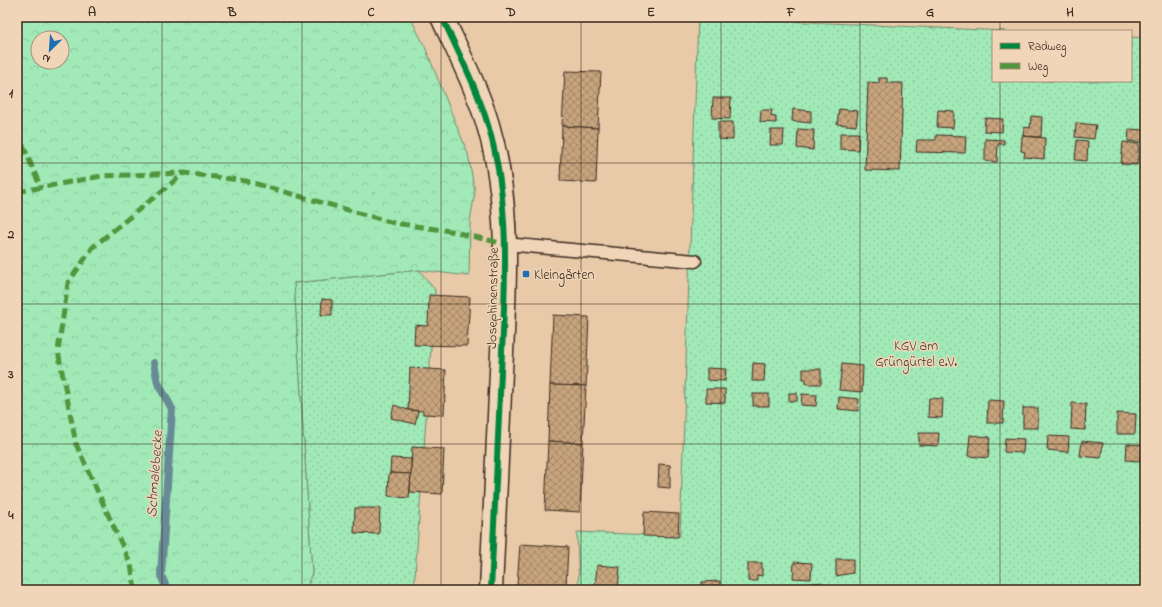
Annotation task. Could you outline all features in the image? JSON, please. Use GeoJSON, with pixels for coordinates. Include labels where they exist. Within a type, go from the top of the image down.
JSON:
{"type":"FeatureCollection","features":[{"type":"Feature","properties":{"kind":"street","name":"Josephinenstraße"},"geometry":{"type":"LineString","coordinates":[[442,17],[473,83],[488,125],[498,169],[503,204],[506,272],[491,590]]}},
{"type":"Feature","properties":{"kind":"lane"},"geometry":{"type":"LineString","coordinates":[[505,244],[695,261]]}},
{"type":"Feature","properties":{"kind":"green space"},"geometry":{"type":"Polygon","coordinates":[[[17,17],[410,17],[425,47],[468,154],[475,192],[470,221],[469,276],[419,270],[294,283],[312,573],[306,590],[17,590],[17,17]]]}},
{"type":"Feature","properties":{"kind":"green space","name":"KGV am Grüngürtel e.V."},"geometry":{"type":"Polygon","coordinates":[[[698,17],[992,30],[992,82],[1132,82],[1132,37],[1145,38],[1145,590],[823,590],[822,582],[774,586],[772,590],[579,590],[577,532],[680,536],[698,17]]]}},
{"type":"Feature","properties":{"kind":"green space"},"geometry":{"type":"Polygon","coordinates":[[[419,270],[435,290],[414,590],[306,590],[312,573],[294,283],[419,270]]]}},
{"type":"Feature","properties":{"kind":"building"},"geometry":{"type":"Polygon","coordinates":[[[565,71],[601,72],[598,128],[562,126],[565,71]]]}},
{"type":"Feature","properties":{"kind":"building"},"geometry":{"type":"Polygon","coordinates":[[[879,78],[887,78],[887,83],[903,83],[900,171],[865,170],[868,82],[879,83],[879,78]]]}},
{"type":"Feature","properties":{"kind":"building"},"geometry":{"type":"Polygon","coordinates":[[[713,98],[731,98],[730,119],[712,118],[713,98]]]}},
{"type":"Feature","properties":{"kind":"building"},"geometry":{"type":"Polygon","coordinates":[[[793,109],[811,111],[811,123],[792,121],[793,109]]]}},
{"type":"Feature","properties":{"kind":"building"},"geometry":{"type":"Polygon","coordinates":[[[839,109],[858,111],[856,126],[837,124],[839,109]]]}},
{"type":"Feature","properties":{"kind":"building"},"geometry":{"type":"Polygon","coordinates":[[[761,110],[772,110],[771,116],[776,117],[776,123],[760,122],[761,110]]]}},
{"type":"Feature","properties":{"kind":"building"},"geometry":{"type":"Polygon","coordinates":[[[938,110],[954,111],[953,128],[937,127],[938,110]]]}},
{"type":"Feature","properties":{"kind":"building"},"geometry":{"type":"Polygon","coordinates":[[[1031,116],[1042,117],[1041,137],[1023,136],[1024,127],[1030,128],[1031,116]]]}},
{"type":"Feature","properties":{"kind":"building"},"geometry":{"type":"Polygon","coordinates":[[[985,118],[1003,119],[1002,132],[984,131],[985,118]]]}},
{"type":"Feature","properties":{"kind":"building"},"geometry":{"type":"Polygon","coordinates":[[[718,122],[733,122],[733,140],[718,139],[718,122]]]}},
{"type":"Feature","properties":{"kind":"building"},"geometry":{"type":"Polygon","coordinates":[[[1076,123],[1096,125],[1094,139],[1075,137],[1076,123]]]}},
{"type":"Feature","properties":{"kind":"building"},"geometry":{"type":"Polygon","coordinates":[[[562,126],[598,128],[596,183],[560,181],[562,126]]]}},
{"type":"Feature","properties":{"kind":"building"},"geometry":{"type":"Polygon","coordinates":[[[798,129],[814,130],[813,150],[797,148],[798,129]]]}},
{"type":"Feature","properties":{"kind":"building"},"geometry":{"type":"Polygon","coordinates":[[[1129,129],[1145,130],[1145,143],[1128,141],[1129,129]]]}},
{"type":"Feature","properties":{"kind":"building"},"geometry":{"type":"Polygon","coordinates":[[[771,130],[784,130],[783,145],[770,145],[771,130]]]}},
{"type":"Feature","properties":{"kind":"building"},"geometry":{"type":"Polygon","coordinates":[[[840,133],[859,133],[858,150],[840,149],[840,133]]]}},
{"type":"Feature","properties":{"kind":"building"},"geometry":{"type":"Polygon","coordinates":[[[936,135],[966,136],[965,153],[916,152],[917,140],[936,140],[936,135]]]}},
{"type":"Feature","properties":{"kind":"building"},"geometry":{"type":"Polygon","coordinates":[[[1022,136],[1045,138],[1044,159],[1024,157],[1025,152],[1021,151],[1022,136]]]}},
{"type":"Feature","properties":{"kind":"building"},"geometry":{"type":"Polygon","coordinates":[[[985,139],[1004,140],[1004,144],[998,144],[997,162],[985,161],[985,139]]]}},
{"type":"Feature","properties":{"kind":"building"},"geometry":{"type":"Polygon","coordinates":[[[1077,140],[1088,141],[1087,161],[1075,160],[1077,140]]]}},
{"type":"Feature","properties":{"kind":"building"},"geometry":{"type":"Polygon","coordinates":[[[1123,142],[1139,144],[1137,165],[1121,164],[1123,142]]]}},
{"type":"Feature","properties":{"kind":"building"},"geometry":{"type":"Polygon","coordinates":[[[429,295],[470,297],[467,346],[414,345],[415,325],[428,326],[429,295]]]}},
{"type":"Feature","properties":{"kind":"building"},"geometry":{"type":"Polygon","coordinates":[[[322,299],[332,300],[332,315],[321,315],[322,299]]]}},
{"type":"Feature","properties":{"kind":"building"},"geometry":{"type":"Polygon","coordinates":[[[553,315],[589,317],[586,386],[550,385],[553,315]]]}},
{"type":"Feature","properties":{"kind":"building"},"geometry":{"type":"Polygon","coordinates":[[[753,363],[765,364],[764,381],[752,381],[753,363]]]}},
{"type":"Feature","properties":{"kind":"building"},"geometry":{"type":"Polygon","coordinates":[[[842,364],[863,366],[862,392],[839,390],[842,364]]]}},
{"type":"Feature","properties":{"kind":"building"},"geometry":{"type":"Polygon","coordinates":[[[410,368],[446,370],[444,415],[423,414],[423,411],[408,410],[410,368]]]}},
{"type":"Feature","properties":{"kind":"building"},"geometry":{"type":"Polygon","coordinates":[[[707,368],[726,369],[725,381],[707,380],[707,368]]]}},
{"type":"Feature","properties":{"kind":"building"},"geometry":{"type":"Polygon","coordinates":[[[803,369],[821,369],[821,384],[806,384],[806,379],[803,379],[803,369]]]}},
{"type":"Feature","properties":{"kind":"building"},"geometry":{"type":"Polygon","coordinates":[[[550,385],[586,386],[583,443],[548,441],[550,385]]]}},
{"type":"Feature","properties":{"kind":"building"},"geometry":{"type":"Polygon","coordinates":[[[706,389],[725,389],[725,403],[706,402],[706,389]]]}},
{"type":"Feature","properties":{"kind":"building"},"geometry":{"type":"Polygon","coordinates":[[[789,393],[797,393],[797,401],[789,401],[789,393]]]}},
{"type":"Feature","properties":{"kind":"building"},"geometry":{"type":"Polygon","coordinates":[[[753,394],[769,394],[769,406],[753,406],[753,394]]]}},
{"type":"Feature","properties":{"kind":"building"},"geometry":{"type":"Polygon","coordinates":[[[802,394],[817,395],[816,406],[801,405],[802,394]]]}},
{"type":"Feature","properties":{"kind":"building"},"geometry":{"type":"Polygon","coordinates":[[[839,397],[859,399],[858,411],[838,409],[839,397]]]}},
{"type":"Feature","properties":{"kind":"building"},"geometry":{"type":"Polygon","coordinates":[[[929,398],[943,399],[942,418],[928,417],[929,398]]]}},
{"type":"Feature","properties":{"kind":"building"},"geometry":{"type":"Polygon","coordinates":[[[988,400],[1004,401],[1003,423],[987,423],[988,400]]]}},
{"type":"Feature","properties":{"kind":"building"},"geometry":{"type":"Polygon","coordinates":[[[1072,403],[1086,404],[1085,430],[1071,429],[1072,403]]]}},
{"type":"Feature","properties":{"kind":"building"},"geometry":{"type":"Polygon","coordinates":[[[394,405],[408,410],[418,411],[415,424],[391,418],[394,405]]]}},
{"type":"Feature","properties":{"kind":"building"},"geometry":{"type":"Polygon","coordinates":[[[1023,408],[1038,408],[1038,428],[1023,428],[1023,408]]]}},
{"type":"Feature","properties":{"kind":"building"},"geometry":{"type":"Polygon","coordinates":[[[1117,413],[1136,414],[1135,434],[1117,434],[1117,413]]]}},
{"type":"Feature","properties":{"kind":"building"},"geometry":{"type":"Polygon","coordinates":[[[919,433],[939,433],[938,446],[919,445],[919,433]]]}},
{"type":"Feature","properties":{"kind":"building"},"geometry":{"type":"Polygon","coordinates":[[[970,435],[990,437],[988,458],[968,456],[970,435]]]}},
{"type":"Feature","properties":{"kind":"building"},"geometry":{"type":"Polygon","coordinates":[[[1048,436],[1069,437],[1068,452],[1047,450],[1048,436]]]}},
{"type":"Feature","properties":{"kind":"building"},"geometry":{"type":"Polygon","coordinates":[[[1005,438],[1024,439],[1023,453],[1004,452],[1005,438]]]}},
{"type":"Feature","properties":{"kind":"building"},"geometry":{"type":"Polygon","coordinates":[[[548,441],[583,443],[580,512],[545,510],[548,441]]]}},
{"type":"Feature","properties":{"kind":"building"},"geometry":{"type":"Polygon","coordinates":[[[1082,441],[1103,443],[1101,458],[1080,456],[1082,441]]]}},
{"type":"Feature","properties":{"kind":"building"},"geometry":{"type":"Polygon","coordinates":[[[1127,444],[1145,445],[1145,457],[1140,456],[1140,461],[1126,460],[1127,444]]]}},
{"type":"Feature","properties":{"kind":"building"},"geometry":{"type":"Polygon","coordinates":[[[412,447],[444,449],[442,494],[410,492],[412,447]]]}},
{"type":"Feature","properties":{"kind":"building"},"geometry":{"type":"Polygon","coordinates":[[[391,458],[411,459],[411,474],[390,473],[391,458]]]}},
{"type":"Feature","properties":{"kind":"building"},"geometry":{"type":"Polygon","coordinates":[[[659,464],[670,465],[670,488],[658,487],[659,464]]]}},
{"type":"Feature","properties":{"kind":"building"},"geometry":{"type":"Polygon","coordinates":[[[389,473],[411,474],[409,498],[388,496],[389,473]]]}},
{"type":"Feature","properties":{"kind":"building"},"geometry":{"type":"Polygon","coordinates":[[[355,508],[380,508],[379,534],[354,533],[355,508]]]}},
{"type":"Feature","properties":{"kind":"building"},"geometry":{"type":"Polygon","coordinates":[[[644,512],[679,514],[678,537],[643,536],[644,512]]]}},
{"type":"Feature","properties":{"kind":"building"},"geometry":{"type":"Polygon","coordinates":[[[520,544],[568,547],[566,588],[517,585],[520,544]]]}},
{"type":"Feature","properties":{"kind":"building"},"geometry":{"type":"Polygon","coordinates":[[[836,559],[853,559],[853,573],[836,576],[836,559]]]}},
{"type":"Feature","properties":{"kind":"building"},"geometry":{"type":"Polygon","coordinates":[[[794,562],[812,563],[811,579],[793,578],[794,562]]]}},
{"type":"Feature","properties":{"kind":"building"},"geometry":{"type":"Polygon","coordinates":[[[748,563],[762,563],[762,576],[757,575],[757,581],[748,581],[748,563]]]}},
{"type":"Feature","properties":{"kind":"building"},"geometry":{"type":"Polygon","coordinates":[[[597,565],[620,567],[618,590],[595,588],[597,565]]]}},
{"type":"Feature","properties":{"kind":"building"},"geometry":{"type":"Polygon","coordinates":[[[720,581],[720,590],[702,590],[702,582],[720,581]]]}},
{"type":"Feature","properties":{"kind":"building"},"geometry":{"type":"Polygon","coordinates":[[[821,583],[821,590],[801,590],[800,585],[821,583]]]}},
{"type":"Feature","properties":{"kind":"waterway","name":"Schmalebecke"},"geometry":{"type":"LineString","coordinates":[[154,363],[158,383],[172,409],[161,575],[167,590]]}},
{"type":"Feature","properties":{"kind":"marked path"},"geometry":{"type":"LineString","coordinates":[[17,131],[41,188]]}},
{"type":"Feature","properties":{"kind":"marked path"},"geometry":{"type":"LineString","coordinates":[[17,192],[102,176],[184,173],[246,181],[394,223],[450,231],[505,244]]}},
{"type":"Feature","properties":{"kind":"marked path"},"geometry":{"type":"LineString","coordinates":[[135,590],[131,565],[76,444],[58,351],[68,283],[93,247],[184,173]]}},
{"type":"Feature","properties":{"kind":"cycle path"},"geometry":{"type":"LineString","coordinates":[[442,17],[484,111],[496,156],[504,217],[504,310],[491,590]]}},
{"type":"Feature","properties":{"kind":"place","name":"Kleingärten"},"geometry":{"type":"Point","coordinates":[526,274]}}]}
